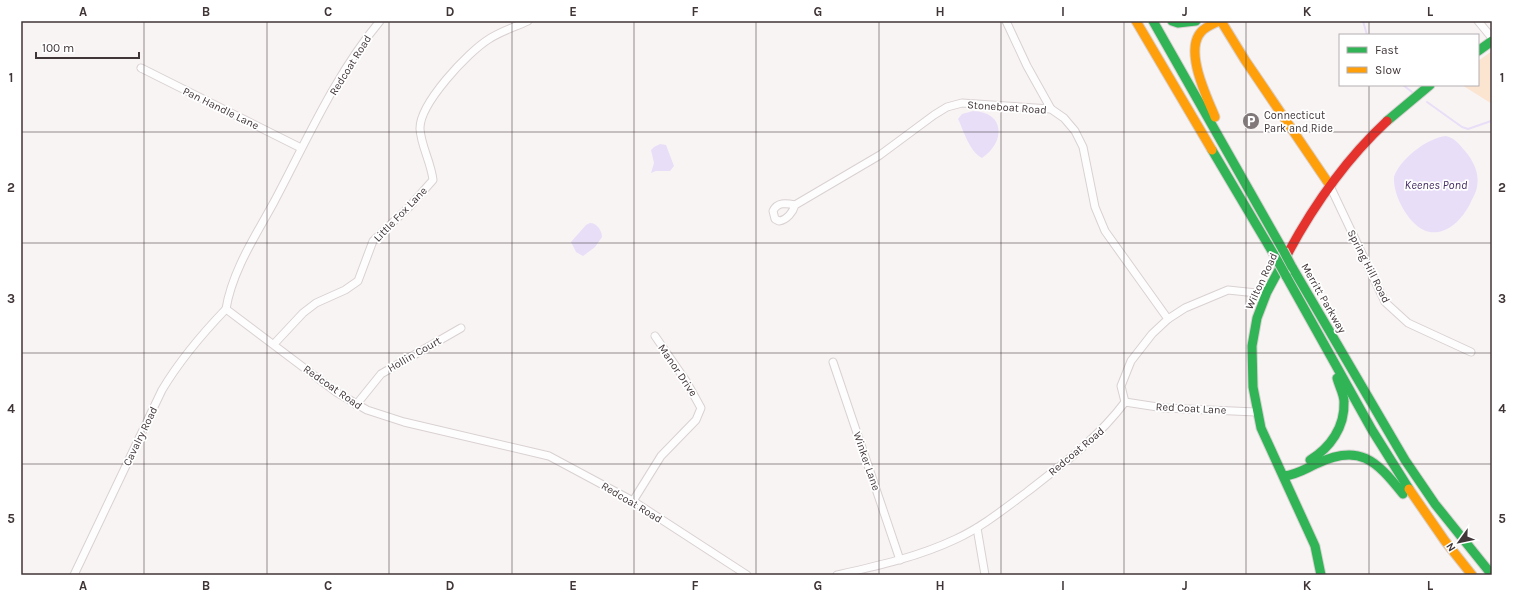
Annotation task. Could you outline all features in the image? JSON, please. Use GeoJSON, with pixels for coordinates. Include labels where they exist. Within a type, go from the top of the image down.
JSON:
{"type":"FeatureCollection","features":[{"type":"Feature","properties":{"kind":"main road","name":"Merritt Parkway"},"geometry":{"type":"LineString","coordinates":[[1136,21],[1276,258],[1369,425],[1410,492],[1471,575]]}},
{"type":"Feature","properties":{"kind":"main road","name":"Merritt Parkway"},"geometry":{"type":"LineString","coordinates":[[1153,21],[1292,267],[1405,460],[1434,504],[1492,575]]}},
{"type":"Feature","properties":{"kind":"main road"},"geometry":{"type":"LineString","coordinates":[[1172,21],[1190,23],[1196,21]]}},
{"type":"Feature","properties":{"kind":"main road"},"geometry":{"type":"LineString","coordinates":[[1241,176],[1217,123],[1195,59],[1194,45],[1199,34],[1208,26],[1220,21],[1329,184]]}},
{"type":"Feature","properties":{"kind":"main road"},"geometry":{"type":"LineString","coordinates":[[1479,50],[1492,41]]}},
{"type":"Feature","properties":{"kind":"main road","name":"Wilton Road"},"geometry":{"type":"LineString","coordinates":[[1321,575],[1315,546],[1261,428],[1256,412],[1251,384],[1252,352],[1257,319],[1266,294],[1293,243],[1329,184],[1368,139],[1429,86]]}},
{"type":"Feature","properties":{"kind":"main road"},"geometry":{"type":"LineString","coordinates":[[1284,476],[1293,469],[1320,455],[1329,445],[1342,418],[1344,401],[1340,386],[1309,317]]}},
{"type":"Feature","properties":{"kind":"main road"},"geometry":{"type":"LineString","coordinates":[[1284,476],[1296,474],[1338,454],[1354,453],[1374,461],[1389,476],[1428,528],[1471,575]]}},
{"type":"Feature","properties":{"kind":"street","name":"Redcoat Road"},"geometry":{"type":"LineString","coordinates":[[380,21],[352,58],[301,148],[255,236],[228,294],[226,309],[336,392],[356,405],[381,416],[549,456],[633,501],[747,575]]}},
{"type":"Feature","properties":{"kind":"street","name":"Little Fox Lane"},"geometry":{"type":"LineString","coordinates":[[274,344],[303,313],[316,303],[344,290],[358,281],[373,241],[409,207],[433,180],[432,169],[421,136],[421,122],[429,105],[456,67],[491,37],[528,21]]}},
{"type":"Feature","properties":{"kind":"street"},"geometry":{"type":"LineString","coordinates":[[1006,21],[1027,66],[1051,109]]}},
{"type":"Feature","properties":{"kind":"street"},"geometry":{"type":"LineString","coordinates":[[1478,21],[1492,38]]}},
{"type":"Feature","properties":{"kind":"street","name":"Pan Handle Lane"},"geometry":{"type":"LineString","coordinates":[[141,68],[301,148]]}},
{"type":"Feature","properties":{"kind":"street","name":"Stoneboat Road"},"geometry":{"type":"LineString","coordinates":[[795,205],[880,154],[947,107],[962,103],[1051,109],[1064,118],[1075,131],[1083,148],[1095,207],[1106,231],[1168,320]]}},
{"type":"Feature","properties":{"kind":"street","name":"Spring Hill Road"},"geometry":{"type":"LineString","coordinates":[[1329,184],[1385,302],[1408,323],[1471,352]]}},
{"type":"Feature","properties":{"kind":"street"},"geometry":{"type":"LineString","coordinates":[[1125,402],[1121,386],[1131,361],[1152,334],[1168,320],[1185,308],[1228,290],[1266,294]]}},
{"type":"Feature","properties":{"kind":"street","name":"Cavalry Road"},"geometry":{"type":"LineString","coordinates":[[74,575],[174,369],[197,339],[226,309]]}},
{"type":"Feature","properties":{"kind":"street","name":"Hollin Court"},"geometry":{"type":"LineString","coordinates":[[356,405],[381,374],[461,328]]}},
{"type":"Feature","properties":{"kind":"street","name":"Manor Drive"},"geometry":{"type":"LineString","coordinates":[[633,501],[661,456],[696,420],[700,408],[686,381],[655,336]]}},
{"type":"Feature","properties":{"kind":"street","name":"Winker Lane"},"geometry":{"type":"LineString","coordinates":[[833,362],[900,560]]}},
{"type":"Feature","properties":{"kind":"street","name":"Redcoat Road"},"geometry":{"type":"LineString","coordinates":[[837,575],[900,560],[939,547],[977,528],[1074,456],[1110,422],[1125,402]]}},
{"type":"Feature","properties":{"kind":"street","name":"Red Coat Lane"},"geometry":{"type":"LineString","coordinates":[[1125,402],[1164,408],[1256,412]]}},
{"type":"Feature","properties":{"kind":"street"},"geometry":{"type":"LineString","coordinates":[[977,528],[985,575]]}},
{"type":"Feature","properties":{"kind":"shaded area"},"geometry":{"type":"Polygon","coordinates":[[[1492,51],[1492,104],[1464,86],[1479,86],[1479,60],[1492,51]]]}},
{"type":"Feature","properties":{"kind":"water"},"geometry":{"type":"Polygon","coordinates":[[[973,111],[984,113],[991,117],[996,122],[998,129],[998,136],[995,144],[982,158],[977,155],[970,146],[958,119],[962,114],[973,111]]]}},
{"type":"Feature","properties":{"kind":"water","name":"Keenes Pond"},"geometry":{"type":"Polygon","coordinates":[[[1446,136],[1457,142],[1471,159],[1477,172],[1478,182],[1475,194],[1470,204],[1459,220],[1445,230],[1429,232],[1420,228],[1405,212],[1395,189],[1394,177],[1402,163],[1415,150],[1431,141],[1446,136]]]}},
{"type":"Feature","properties":{"kind":"water"},"geometry":{"type":"Polygon","coordinates":[[[660,144],[666,145],[674,166],[670,171],[656,171],[651,173],[654,163],[651,150],[660,144]]]}},
{"type":"Feature","properties":{"kind":"water"},"geometry":{"type":"Polygon","coordinates":[[[590,223],[595,224],[599,228],[602,237],[595,247],[583,256],[576,252],[571,242],[586,225],[590,223]]]}},
{"type":"Feature","properties":{"kind":"waterway"},"geometry":{"type":"LineString","coordinates":[[1363,21],[1367,34]]}},
{"type":"Feature","properties":{"kind":"waterway"},"geometry":{"type":"LineString","coordinates":[[1404,86],[1412,92]]}},
{"type":"Feature","properties":{"kind":"waterway"},"geometry":{"type":"LineString","coordinates":[[1427,102],[1462,127],[1468,129],[1491,121]]}},
{"type":"Feature","properties":{"kind":"traffic: fast"},"geometry":{"type":"LineString","coordinates":[[1153,21],[1283,250]]}},
{"type":"Feature","properties":{"kind":"traffic: fast"},"geometry":{"type":"LineString","coordinates":[[1172,21],[1178,23],[1196,21]]}},
{"type":"Feature","properties":{"kind":"traffic: fast"},"geometry":{"type":"LineString","coordinates":[[1479,50],[1492,41]]}},
{"type":"Feature","properties":{"kind":"traffic: fast"},"geometry":{"type":"LineString","coordinates":[[1387,121],[1429,86]]}},
{"type":"Feature","properties":{"kind":"traffic: fast"},"geometry":{"type":"LineString","coordinates":[[1212,150],[1276,258]]}},
{"type":"Feature","properties":{"kind":"traffic: fast"},"geometry":{"type":"LineString","coordinates":[[1283,250],[1292,267]]}},
{"type":"Feature","properties":{"kind":"traffic: fast"},"geometry":{"type":"LineString","coordinates":[[1288,253],[1267,292],[1257,318],[1252,346],[1253,387],[1261,428],[1315,546],[1321,575]]}},
{"type":"Feature","properties":{"kind":"traffic: fast"},"geometry":{"type":"LineString","coordinates":[[1276,258],[1286,276]]}},
{"type":"Feature","properties":{"kind":"traffic: fast"},"geometry":{"type":"LineString","coordinates":[[1292,267],[1405,460],[1435,504],[1492,575]]}},
{"type":"Feature","properties":{"kind":"traffic: fast"},"geometry":{"type":"LineString","coordinates":[[1286,276],[1372,430],[1409,489]]}},
{"type":"Feature","properties":{"kind":"traffic: fast"},"geometry":{"type":"LineString","coordinates":[[1310,460],[1330,443],[1342,420],[1344,399],[1337,378]]}},
{"type":"Feature","properties":{"kind":"traffic: fast"},"geometry":{"type":"LineString","coordinates":[[1284,476],[1296,473],[1331,458],[1344,455],[1355,455],[1366,458],[1375,464],[1403,494]]}},
{"type":"Feature","properties":{"kind":"traffic: slow"},"geometry":{"type":"LineString","coordinates":[[1136,21],[1212,150]]}},
{"type":"Feature","properties":{"kind":"traffic: slow"},"geometry":{"type":"LineString","coordinates":[[1215,117],[1199,74],[1195,50],[1196,40],[1201,32],[1219,21]]}},
{"type":"Feature","properties":{"kind":"traffic: slow"},"geometry":{"type":"LineString","coordinates":[[1221,21],[1245,60],[1329,184]]}},
{"type":"Feature","properties":{"kind":"traffic: slow"},"geometry":{"type":"LineString","coordinates":[[1409,489],[1445,541],[1472,575]]}},
{"type":"Feature","properties":{"kind":"traffic: jam"},"geometry":{"type":"LineString","coordinates":[[1288,253],[1320,199],[1332,182],[1358,151],[1387,121]]}},
{"type":"Feature","properties":{"kind":"place","name":"Connecticut Park and Ride"},"geometry":{"type":"Point","coordinates":[1251,121]}}]}
